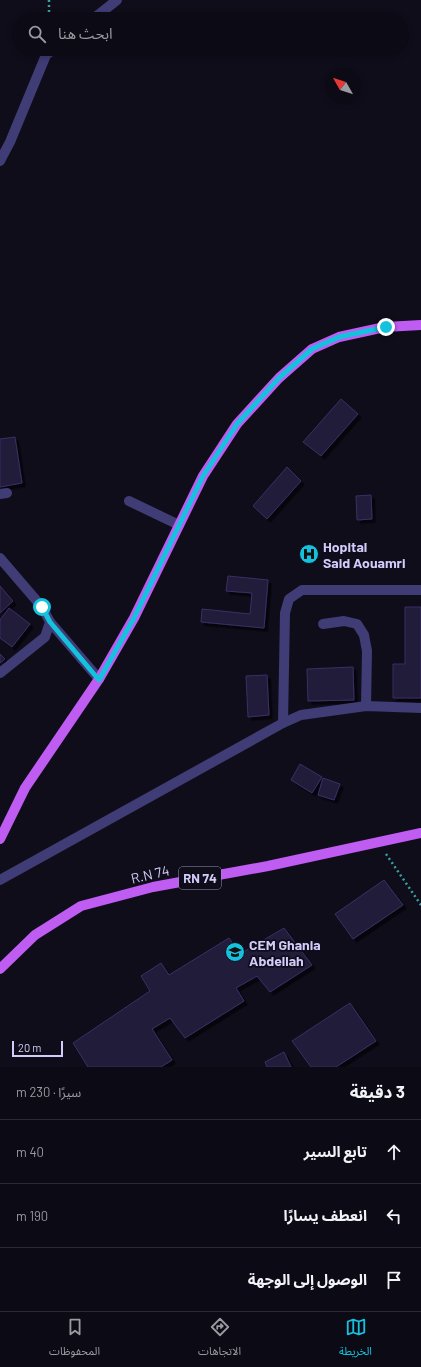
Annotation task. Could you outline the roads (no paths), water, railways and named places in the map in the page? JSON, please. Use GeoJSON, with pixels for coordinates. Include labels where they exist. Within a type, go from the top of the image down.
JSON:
{"type":"FeatureCollection","features":[{"type":"Feature","properties":{"kind":"main road"},"geometry":{"type":"LineString","coordinates":[[0,838],[25,788],[99,680],[134,618],[203,476],[237,424],[279,378],[312,349],[339,337],[386,327],[421,325]]}},
{"type":"Feature","properties":{"kind":"main road","name":"R.N 74"},"geometry":{"type":"LineString","coordinates":[[0,969],[36,935],[81,906],[153,886],[268,866],[421,833]]}},
{"type":"Feature","properties":{"kind":"street"},"geometry":{"type":"LineString","coordinates":[[102,12],[117,0]]}},
{"type":"Feature","properties":{"kind":"street"},"geometry":{"type":"LineString","coordinates":[[0,161],[10,142],[46,56]]}},
{"type":"Feature","properties":{"kind":"street"},"geometry":{"type":"LineString","coordinates":[[129,501],[179,525]]}},
{"type":"Feature","properties":{"kind":"street"},"geometry":{"type":"LineString","coordinates":[[0,558],[42,607],[50,622],[99,680]]}},
{"type":"Feature","properties":{"kind":"street"},"geometry":{"type":"LineString","coordinates":[[283,723],[286,613],[289,599],[302,590],[421,590]]}},
{"type":"Feature","properties":{"kind":"street"},"geometry":{"type":"LineString","coordinates":[[323,624],[344,621],[357,624],[364,635],[367,651],[366,706]]}},
{"type":"Feature","properties":{"kind":"street"},"geometry":{"type":"LineString","coordinates":[[0,673],[45,637],[50,622]]}},
{"type":"Feature","properties":{"kind":"street"},"geometry":{"type":"LineString","coordinates":[[0,880],[283,723],[301,715],[366,706],[421,708]]}},
{"type":"Feature","properties":{"kind":"place","name":"Hopital Said Aouamri"},"geometry":{"type":"Point","coordinates":[309,554]}},
{"type":"Feature","properties":{"kind":"place","name":"CEM Ghania Abdellah"},"geometry":{"type":"Point","coordinates":[235,952]}}]}
